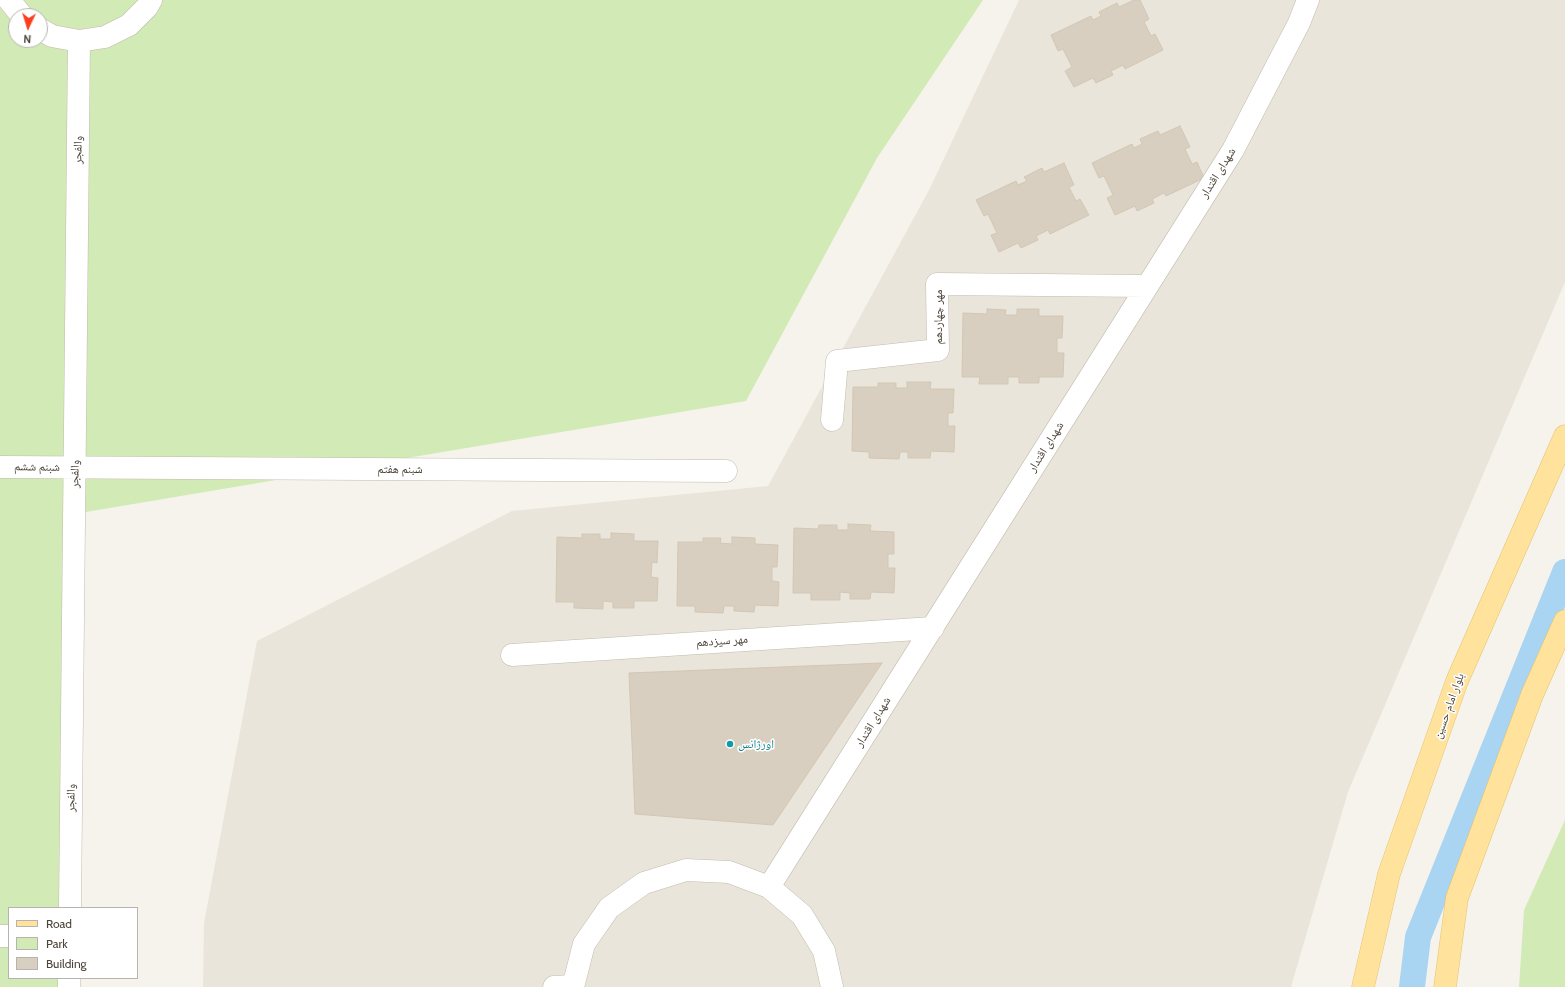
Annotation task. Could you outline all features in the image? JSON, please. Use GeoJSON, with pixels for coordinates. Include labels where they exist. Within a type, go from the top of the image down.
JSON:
{"type":"FeatureCollection","features":[{"type":"Feature","properties":{"kind":"main road","name":"بلوار امام حسین"},"geometry":{"type":"LineString","coordinates":[[1363,987],[1389,874],[1457,681],[1565,436]]}},
{"type":"Feature","properties":{"kind":"main road"},"geometry":{"type":"LineString","coordinates":[[1445,987],[1457,898],[1532,695],[1565,621]]}},
{"type":"Feature","properties":{"kind":"street"},"geometry":{"type":"LineString","coordinates":[[9,0],[16,8]]}},
{"type":"Feature","properties":{"kind":"street"},"geometry":{"type":"LineString","coordinates":[[48,34],[52,36],[79,41],[105,37],[129,25],[147,7],[151,0]]}},
{"type":"Feature","properties":{"kind":"street","name":"شهدای اقتدار"},"geometry":{"type":"LineString","coordinates":[[769,887],[1233,150],[1299,24],[1308,0]]}},
{"type":"Feature","properties":{"kind":"street","name":"والفجر"},"geometry":{"type":"LineString","coordinates":[[70,907],[79,41]]}},
{"type":"Feature","properties":{"kind":"street","name":"مهر چهاردهم"},"geometry":{"type":"LineString","coordinates":[[832,420],[837,361],[938,350],[937,284],[1147,286]]}},
{"type":"Feature","properties":{"kind":"street","name":"شبنم ششم"},"geometry":{"type":"LineString","coordinates":[[0,467],[75,468]]}},
{"type":"Feature","properties":{"kind":"street","name":"شبنم هفتم"},"geometry":{"type":"LineString","coordinates":[[75,468],[726,471]]}},
{"type":"Feature","properties":{"kind":"street","name":"مهر سیزدهم"},"geometry":{"type":"LineString","coordinates":[[512,655],[933,628]]}},
{"type":"Feature","properties":{"kind":"street"},"geometry":{"type":"LineString","coordinates":[[566,987],[584,944],[609,908],[644,883],[686,870],[729,872],[769,887],[802,915],[824,951],[832,987]]}},
{"type":"Feature","properties":{"kind":"shaded area"},"geometry":{"type":"Polygon","coordinates":[[[1019,0],[1565,0],[1565,282],[1348,792],[1291,987],[203,987],[204,923],[257,641],[512,511],[768,486],[929,190],[1019,0]]]}},
{"type":"Feature","properties":{"kind":"green space"},"geometry":{"type":"Polygon","coordinates":[[[0,0],[983,0],[877,158],[746,401],[68,515],[65,907],[8,907],[8,979],[64,979],[64,987],[0,987],[0,0]]]}},
{"type":"Feature","properties":{"kind":"green space"},"geometry":{"type":"Polygon","coordinates":[[[1565,820],[1565,987],[1519,987],[1524,910],[1565,820]]]}},
{"type":"Feature","properties":{"kind":"building"},"geometry":{"type":"Polygon","coordinates":[[[1134,0],[1140,0],[1149,19],[1144,22],[1151,36],[1155,34],[1163,50],[1125,69],[1123,65],[1111,71],[1113,75],[1096,83],[1093,78],[1074,87],[1065,71],[1072,67],[1063,49],[1058,51],[1051,35],[1091,16],[1093,20],[1101,16],[1099,12],[1117,3],[1119,7],[1134,0]]]}},
{"type":"Feature","properties":{"kind":"building"},"geometry":{"type":"Polygon","coordinates":[[[1180,126],[1190,147],[1185,149],[1192,164],[1197,162],[1204,178],[1166,196],[1164,193],[1152,199],[1154,203],[1137,211],[1135,206],[1115,215],[1107,198],[1113,195],[1104,176],[1099,178],[1092,163],[1132,144],[1134,148],[1142,144],[1140,139],[1158,131],[1160,135],[1180,126]]]}},
{"type":"Feature","properties":{"kind":"building"},"geometry":{"type":"Polygon","coordinates":[[[1064,163],[1074,185],[1069,187],[1076,201],[1080,199],[1089,215],[1050,234],[1048,230],[1036,236],[1038,240],[1021,248],[1018,243],[999,252],[991,235],[997,233],[988,214],[984,216],[976,200],[1016,181],[1018,185],[1027,181],[1024,177],[1042,168],[1044,172],[1064,163]]]}},
{"type":"Feature","properties":{"kind":"building"},"geometry":{"type":"Polygon","coordinates":[[[987,309],[1006,310],[1005,315],[1017,315],[1017,309],[1039,309],[1039,316],[1063,316],[1062,338],[1057,338],[1057,353],[1064,353],[1063,377],[1039,377],[1039,383],[1019,383],[1019,377],[1008,377],[1008,384],[979,384],[980,377],[962,377],[963,313],[987,314],[987,309]]]}},
{"type":"Feature","properties":{"kind":"building"},"geometry":{"type":"Polygon","coordinates":[[[907,382],[931,382],[930,389],[954,389],[953,413],[948,413],[948,426],[955,426],[954,452],[931,451],[930,458],[908,458],[908,452],[900,452],[899,459],[869,458],[869,452],[852,451],[853,387],[878,387],[878,383],[896,383],[896,388],[907,388],[907,382]]]}},
{"type":"Feature","properties":{"kind":"building"},"geometry":{"type":"Polygon","coordinates":[[[848,524],[871,525],[870,531],[894,532],[894,554],[888,554],[888,568],[895,568],[894,593],[871,592],[870,599],[850,599],[850,593],[840,592],[840,600],[811,600],[811,593],[793,593],[794,528],[818,529],[819,525],[837,525],[837,530],[848,530],[848,524]]]}},
{"type":"Feature","properties":{"kind":"building"},"geometry":{"type":"Polygon","coordinates":[[[611,533],[634,534],[634,541],[658,541],[657,563],[652,562],[651,577],[658,578],[657,601],[634,601],[634,608],[613,608],[613,602],[603,601],[603,609],[574,608],[574,602],[556,602],[557,537],[582,538],[582,534],[600,534],[600,539],[611,539],[611,533]]]}},
{"type":"Feature","properties":{"kind":"building"},"geometry":{"type":"Polygon","coordinates":[[[732,537],[755,538],[755,544],[778,545],[777,567],[772,567],[772,581],[779,582],[778,606],[755,605],[754,612],[734,611],[734,606],[724,606],[723,613],[695,612],[695,606],[677,606],[678,542],[703,542],[703,538],[721,538],[720,543],[732,544],[732,537]]]}},
{"type":"Feature","properties":{"kind":"building","name":"اورژانس"},"geometry":{"type":"Polygon","coordinates":[[[882,663],[773,825],[635,814],[629,673],[882,663]]]}},
{"type":"Feature","properties":{"kind":"waterway"},"geometry":{"type":"LineString","coordinates":[[1412,987],[1418,937],[1565,572]]}},
{"type":"Feature","properties":{"kind":"place","name":"اورژانس"},"geometry":{"type":"Point","coordinates":[730,744]}}]}
